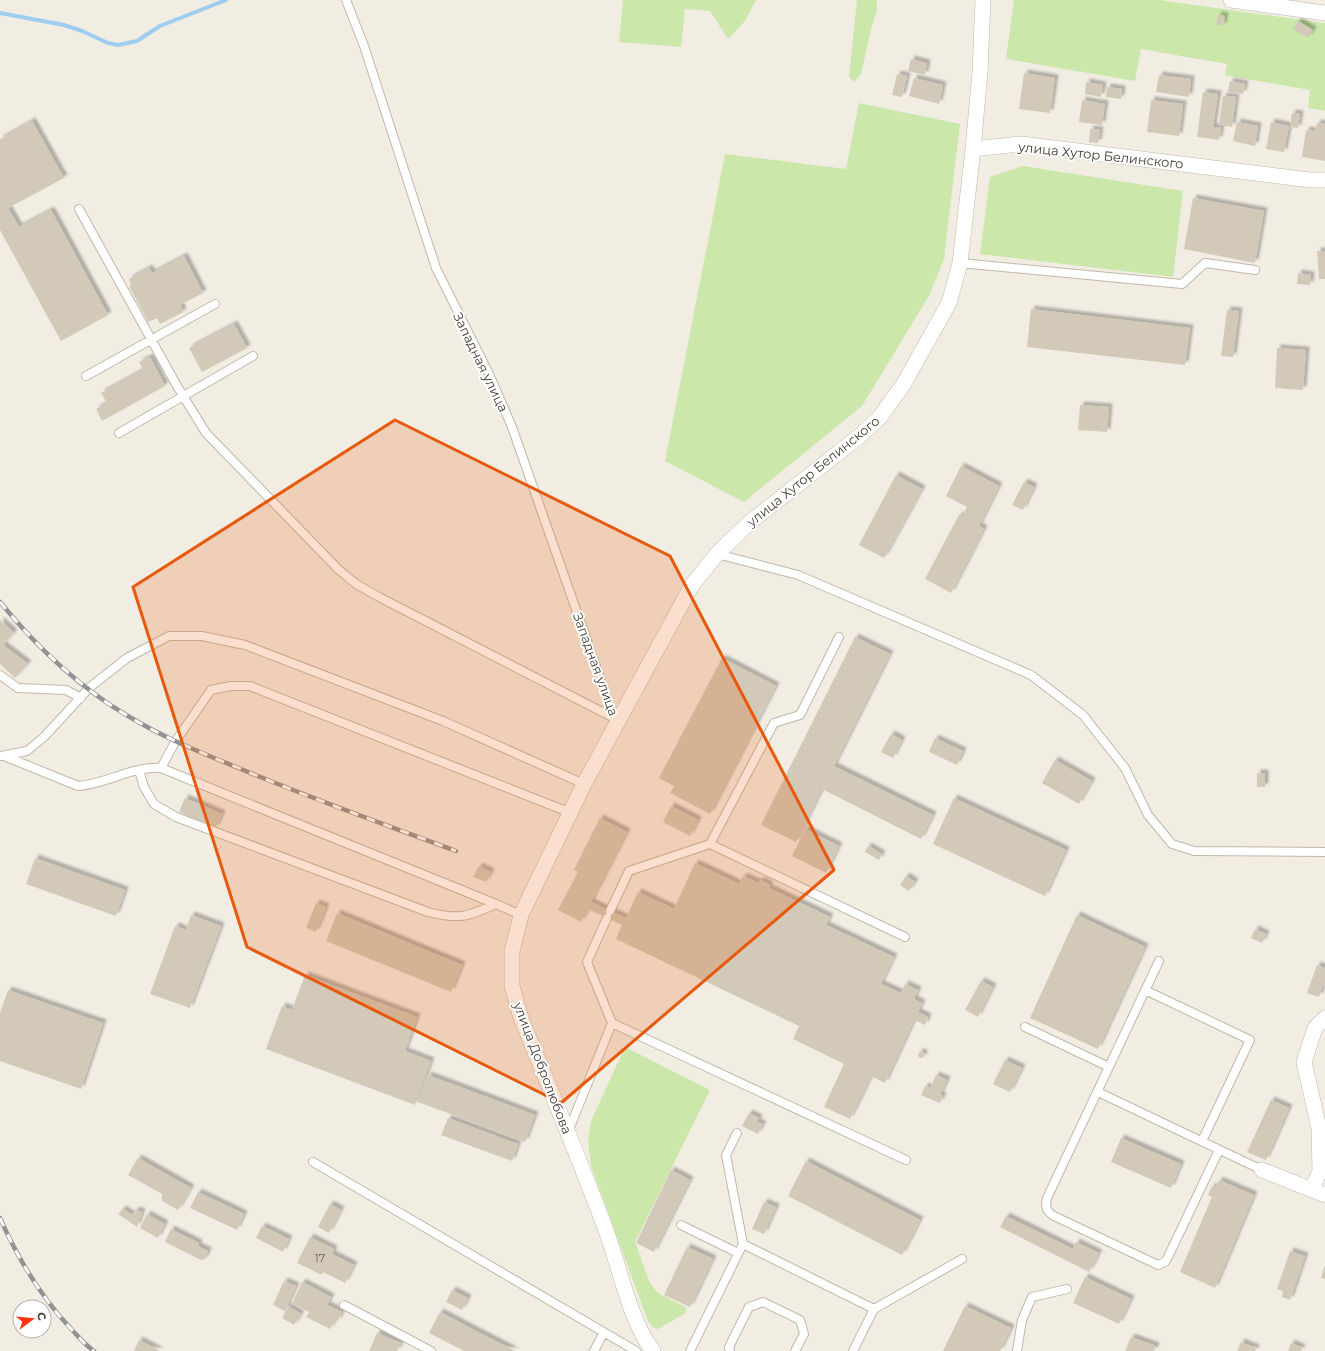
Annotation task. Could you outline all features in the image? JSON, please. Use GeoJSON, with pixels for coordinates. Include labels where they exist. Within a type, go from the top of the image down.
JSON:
{"type":"FeatureCollection","features":[{"type":"Feature","properties":{"kind":"street"},"geometry":{"type":"LineString","coordinates":[[973,149],[980,72],[983,0]]}},
{"type":"Feature","properties":{"kind":"street"},"geometry":{"type":"LineString","coordinates":[[1231,0],[1325,13]]}},
{"type":"Feature","properties":{"kind":"street","name":"улица Хутор Белинского"},"geometry":{"type":"LineString","coordinates":[[616,720],[692,585],[717,554],[749,523],[861,435],[880,417],[903,385],[949,303],[960,263],[973,149],[1021,144],[1310,180],[1325,180]]}},
{"type":"Feature","properties":{"kind":"street","name":"улица Добролюбова"},"geometry":{"type":"LineString","coordinates":[[616,720],[521,915],[512,951],[512,986],[521,1018],[568,1132],[607,1233],[631,1304],[646,1342],[653,1351]]}},
{"type":"Feature","properties":{"kind":"street"},"geometry":{"type":"LineString","coordinates":[[1262,1170],[1318,1192],[1320,1171],[1320,1128],[1304,1062],[1315,1028],[1325,1018]]}},
{"type":"Feature","properties":{"kind":"lane","name":"Западная улица"},"geometry":{"type":"LineString","coordinates":[[346,0],[364,46],[436,268],[490,376],[512,427],[616,720]]}},
{"type":"Feature","properties":{"kind":"lane"},"geometry":{"type":"LineString","coordinates":[[79,209],[151,340],[206,433],[338,569],[356,584],[616,720]]}},
{"type":"Feature","properties":{"kind":"lane"},"geometry":{"type":"LineString","coordinates":[[960,263],[1182,284],[1205,263],[1255,270]]}},
{"type":"Feature","properties":{"kind":"lane"},"geometry":{"type":"LineString","coordinates":[[86,376],[215,304]]}},
{"type":"Feature","properties":{"kind":"lane"},"geometry":{"type":"LineString","coordinates":[[118,433],[254,356]]}},
{"type":"Feature","properties":{"kind":"lane"},"geometry":{"type":"LineString","coordinates":[[717,554],[798,575],[1031,675],[1083,715],[1125,768],[1148,815],[1172,844],[1194,851],[1325,852]]}},
{"type":"Feature","properties":{"kind":"lane"},"geometry":{"type":"LineString","coordinates":[[2,756],[27,751],[44,737],[80,698],[127,658],[169,636],[202,636],[245,645],[444,721],[584,784]]}},
{"type":"Feature","properties":{"kind":"lane"},"geometry":{"type":"LineString","coordinates":[[568,1132],[612,1023],[588,962],[629,871],[710,844],[774,723],[800,715],[839,637]]}},
{"type":"Feature","properties":{"kind":"lane"},"geometry":{"type":"LineString","coordinates":[[0,675],[18,688],[66,690],[80,698]]}},
{"type":"Feature","properties":{"kind":"lane"},"geometry":{"type":"LineString","coordinates":[[161,768],[175,742],[211,690],[231,686],[250,686],[571,813]]}},
{"type":"Feature","properties":{"kind":"lane"},"geometry":{"type":"LineString","coordinates":[[2,756],[78,786],[91,786],[147,767],[161,768],[521,915]]}},
{"type":"Feature","properties":{"kind":"lane"},"geometry":{"type":"LineString","coordinates":[[139,770],[144,787],[154,804],[176,817],[398,901],[449,917],[469,916],[496,904]]}},
{"type":"Feature","properties":{"kind":"lane"},"geometry":{"type":"LineString","coordinates":[[710,844],[906,938]]}},
{"type":"Feature","properties":{"kind":"lane"},"geometry":{"type":"LineString","coordinates":[[1159,961],[1047,1198],[1045,1206],[1048,1213],[1158,1265],[1165,1262],[1219,1150]]}},
{"type":"Feature","properties":{"kind":"lane"},"geometry":{"type":"LineString","coordinates":[[1145,990],[1250,1040],[1202,1141]]}},
{"type":"Feature","properties":{"kind":"lane"},"geometry":{"type":"LineString","coordinates":[[612,1023],[906,1160]]}},
{"type":"Feature","properties":{"kind":"lane"},"geometry":{"type":"LineString","coordinates":[[1025,1026],[1109,1067]]}},
{"type":"Feature","properties":{"kind":"lane"},"geometry":{"type":"LineString","coordinates":[[1098,1092],[1262,1170]]}},
{"type":"Feature","properties":{"kind":"lane"},"geometry":{"type":"LineString","coordinates":[[690,1351],[743,1244],[726,1155],[737,1133]]}},
{"type":"Feature","properties":{"kind":"lane"},"geometry":{"type":"LineString","coordinates":[[313,1162],[636,1351]]}},
{"type":"Feature","properties":{"kind":"lane"},"geometry":{"type":"LineString","coordinates":[[681,1225],[738,1253]]}},
{"type":"Feature","properties":{"kind":"lane"},"geometry":{"type":"LineString","coordinates":[[743,1244],[874,1309]]}},
{"type":"Feature","properties":{"kind":"lane"},"geometry":{"type":"LineString","coordinates":[[853,1351],[874,1309],[962,1259]]}},
{"type":"Feature","properties":{"kind":"lane"},"geometry":{"type":"LineString","coordinates":[[1017,1351],[1022,1320],[1032,1297],[1067,1289]]}},
{"type":"Feature","properties":{"kind":"lane"},"geometry":{"type":"LineString","coordinates":[[730,1351],[729,1347],[749,1307],[763,1302],[800,1320],[804,1334],[795,1351]]}},
{"type":"Feature","properties":{"kind":"lane"},"geometry":{"type":"LineString","coordinates":[[344,1305],[431,1351]]}},
{"type":"Feature","properties":{"kind":"lane"},"geometry":{"type":"LineString","coordinates":[[594,1351],[604,1332]]}},
{"type":"Feature","properties":{"kind":"highlighted area"},"geometry":{"type":"Polygon","coordinates":[[[395,420],[670,556],[834,870],[561,1103],[247,947],[133,587],[395,420]]]}},
{"type":"Feature","properties":{"kind":"green space"},"geometry":{"type":"Polygon","coordinates":[[[623,0],[756,0],[745,21],[728,39],[710,11],[685,9],[681,47],[619,42],[623,0]]]}},
{"type":"Feature","properties":{"kind":"green space"},"geometry":{"type":"Polygon","coordinates":[[[857,0],[877,0],[877,11],[872,25],[861,74],[854,82],[849,77],[857,0]]]}},
{"type":"Feature","properties":{"kind":"green space"},"geometry":{"type":"Polygon","coordinates":[[[1014,0],[1159,0],[1325,23],[1325,111],[1308,108],[1310,90],[1225,75],[1227,64],[1141,49],[1135,81],[1006,59],[1014,0]]]}},
{"type":"Feature","properties":{"kind":"green space"},"geometry":{"type":"Polygon","coordinates":[[[859,103],[960,124],[944,259],[929,296],[862,406],[744,502],[665,461],[725,154],[846,169],[859,103]]]}},
{"type":"Feature","properties":{"kind":"green space"},"geometry":{"type":"Polygon","coordinates":[[[1023,166],[1183,191],[1173,277],[980,254],[990,177],[1023,166]]]}},
{"type":"Feature","properties":{"kind":"green space"},"geometry":{"type":"Polygon","coordinates":[[[625,1047],[710,1090],[635,1242],[650,1283],[658,1293],[687,1308],[684,1314],[658,1329],[652,1327],[648,1321],[591,1166],[588,1140],[591,1121],[625,1047]]]}},
{"type":"Feature","properties":{"kind":"building"},"geometry":{"type":"Polygon","coordinates":[[[1218,15],[1225,16],[1223,26],[1216,24],[1218,15]]]}},
{"type":"Feature","properties":{"kind":"building"},"geometry":{"type":"Polygon","coordinates":[[[1298,21],[1313,30],[1308,38],[1293,29],[1298,21]]]}},
{"type":"Feature","properties":{"kind":"building"},"geometry":{"type":"Polygon","coordinates":[[[911,59],[927,63],[925,75],[908,71],[911,59]]]}},
{"type":"Feature","properties":{"kind":"building"},"geometry":{"type":"Polygon","coordinates":[[[1024,73],[1055,78],[1050,113],[1019,109],[1024,73]]]}},
{"type":"Feature","properties":{"kind":"building"},"geometry":{"type":"Polygon","coordinates":[[[897,74],[907,76],[902,97],[892,95],[897,74]]]}},
{"type":"Feature","properties":{"kind":"building"},"geometry":{"type":"Polygon","coordinates":[[[1159,75],[1191,79],[1189,97],[1156,92],[1159,75]]]}},
{"type":"Feature","properties":{"kind":"building"},"geometry":{"type":"Polygon","coordinates":[[[914,78],[943,85],[939,104],[909,96],[914,78]]]}},
{"type":"Feature","properties":{"kind":"building"},"geometry":{"type":"Polygon","coordinates":[[[1230,81],[1245,84],[1243,94],[1228,92],[1230,81]]]}},
{"type":"Feature","properties":{"kind":"building"},"geometry":{"type":"Polygon","coordinates":[[[1086,82],[1103,85],[1101,97],[1085,94],[1086,82]]]}},
{"type":"Feature","properties":{"kind":"building"},"geometry":{"type":"Polygon","coordinates":[[[1107,87],[1122,89],[1121,99],[1106,97],[1107,87]]]}},
{"type":"Feature","properties":{"kind":"building"},"geometry":{"type":"Polygon","coordinates":[[[1203,92],[1218,94],[1213,127],[1221,128],[1219,140],[1197,137],[1203,92]]]}},
{"type":"Feature","properties":{"kind":"building"},"geometry":{"type":"Polygon","coordinates":[[[1223,96],[1236,97],[1232,127],[1219,125],[1223,96]]]}},
{"type":"Feature","properties":{"kind":"building"},"geometry":{"type":"Polygon","coordinates":[[[1082,100],[1105,104],[1102,125],[1079,122],[1082,100]]]}},
{"type":"Feature","properties":{"kind":"building"},"geometry":{"type":"Polygon","coordinates":[[[1151,100],[1183,104],[1179,136],[1147,132],[1151,100]]]}},
{"type":"Feature","properties":{"kind":"building"},"geometry":{"type":"Polygon","coordinates":[[[1292,113],[1300,114],[1298,128],[1290,127],[1292,113]]]}},
{"type":"Feature","properties":{"kind":"building"},"geometry":{"type":"Polygon","coordinates":[[[32,121],[64,178],[8,208],[19,227],[51,210],[108,315],[61,341],[0,230],[0,139],[32,121]]]}},
{"type":"Feature","properties":{"kind":"building"},"geometry":{"type":"Polygon","coordinates":[[[1237,122],[1258,126],[1255,146],[1233,141],[1237,122]]]}},
{"type":"Feature","properties":{"kind":"building"},"geometry":{"type":"Polygon","coordinates":[[[1271,122],[1289,126],[1284,152],[1266,149],[1271,122]]]}},
{"type":"Feature","properties":{"kind":"building"},"geometry":{"type":"Polygon","coordinates":[[[1317,123],[1325,124],[1325,161],[1302,157],[1306,130],[1315,131],[1317,123]]]}},
{"type":"Feature","properties":{"kind":"building"},"geometry":{"type":"Polygon","coordinates":[[[1090,129],[1100,130],[1098,143],[1089,142],[1090,129]]]}},
{"type":"Feature","properties":{"kind":"building"},"geometry":{"type":"Polygon","coordinates":[[[1193,198],[1264,211],[1255,263],[1184,249],[1193,198]]]}},
{"type":"Feature","properties":{"kind":"building"},"geometry":{"type":"Polygon","coordinates":[[[1317,251],[1325,251],[1325,279],[1319,279],[1317,251]]]}},
{"type":"Feature","properties":{"kind":"building"},"geometry":{"type":"Polygon","coordinates":[[[184,256],[203,293],[180,305],[183,312],[160,324],[157,318],[148,322],[129,286],[131,285],[129,279],[149,268],[152,273],[184,256]]]}},
{"type":"Feature","properties":{"kind":"building"},"geometry":{"type":"Polygon","coordinates":[[[1298,273],[1311,275],[1310,285],[1297,284],[1298,273]]]}},
{"type":"Feature","properties":{"kind":"building"},"geometry":{"type":"Polygon","coordinates":[[[1031,309],[1190,328],[1185,365],[1027,347],[1031,309]]]}},
{"type":"Feature","properties":{"kind":"building"},"geometry":{"type":"Polygon","coordinates":[[[1227,310],[1239,311],[1233,357],[1221,356],[1227,310]]]}},
{"type":"Feature","properties":{"kind":"building"},"geometry":{"type":"Polygon","coordinates":[[[234,324],[247,348],[202,372],[189,348],[234,324]]]}},
{"type":"Feature","properties":{"kind":"building"},"geometry":{"type":"Polygon","coordinates":[[[1277,348],[1306,350],[1303,390],[1275,388],[1277,348]]]}},
{"type":"Feature","properties":{"kind":"building"},"geometry":{"type":"Polygon","coordinates":[[[150,357],[165,386],[102,421],[96,409],[107,403],[101,393],[143,370],[139,362],[150,357]]]}},
{"type":"Feature","properties":{"kind":"building"},"geometry":{"type":"Polygon","coordinates":[[[1080,405],[1109,407],[1107,432],[1078,430],[1080,405]]]}},
{"type":"Feature","properties":{"kind":"building"},"geometry":{"type":"Polygon","coordinates":[[[961,466],[999,486],[979,526],[984,529],[951,593],[925,579],[959,515],[962,517],[967,507],[946,496],[961,466]]]}},
{"type":"Feature","properties":{"kind":"building"},"geometry":{"type":"Polygon","coordinates":[[[896,475],[922,489],[884,558],[859,545],[896,475]]]}},
{"type":"Feature","properties":{"kind":"building"},"geometry":{"type":"Polygon","coordinates":[[[1024,482],[1034,487],[1023,510],[1012,505],[1024,482]]]}},
{"type":"Feature","properties":{"kind":"building"},"geometry":{"type":"Polygon","coordinates":[[[0,620],[14,633],[3,645],[28,664],[15,678],[0,664],[0,620]]]}},
{"type":"Feature","properties":{"kind":"building"},"geometry":{"type":"Polygon","coordinates":[[[855,637],[890,654],[834,766],[933,815],[921,839],[822,789],[796,842],[761,825],[855,637]]]}},
{"type":"Feature","properties":{"kind":"building"},"geometry":{"type":"Polygon","coordinates":[[[722,658],[776,686],[710,814],[670,793],[674,786],[659,778],[722,658]]]}},
{"type":"Feature","properties":{"kind":"building"},"geometry":{"type":"Polygon","coordinates":[[[891,734],[902,740],[893,758],[881,752],[891,734]]]}},
{"type":"Feature","properties":{"kind":"building"},"geometry":{"type":"Polygon","coordinates":[[[935,738],[963,751],[957,765],[929,752],[935,738]]]}},
{"type":"Feature","properties":{"kind":"building"},"geometry":{"type":"Polygon","coordinates":[[[1055,760],[1092,781],[1079,804],[1042,783],[1055,760]]]}},
{"type":"Feature","properties":{"kind":"building"},"geometry":{"type":"Polygon","coordinates":[[[1257,773],[1265,773],[1265,787],[1257,787],[1257,773]]]}},
{"type":"Feature","properties":{"kind":"building"},"geometry":{"type":"Polygon","coordinates":[[[185,798],[222,814],[216,828],[179,812],[185,798]]]}},
{"type":"Feature","properties":{"kind":"building"},"geometry":{"type":"Polygon","coordinates":[[[954,798],[1066,850],[1045,896],[933,844],[954,798]]]}},
{"type":"Feature","properties":{"kind":"building"},"geometry":{"type":"Polygon","coordinates":[[[671,806],[698,820],[690,836],[663,822],[671,806]]]}},
{"type":"Feature","properties":{"kind":"building"},"geometry":{"type":"Polygon","coordinates":[[[600,818],[627,832],[591,902],[610,911],[626,918],[638,892],[674,909],[695,863],[739,884],[743,876],[759,883],[760,880],[770,885],[769,888],[830,917],[826,925],[894,957],[881,984],[901,993],[905,984],[918,990],[914,999],[922,1003],[918,1012],[928,1017],[925,1025],[914,1020],[885,1083],[871,1076],[850,1119],[824,1107],[844,1064],[793,1039],[799,1026],[616,939],[622,925],[588,909],[581,922],[558,910],[578,872],[574,870],[600,818]]]}},
{"type":"Feature","properties":{"kind":"building"},"geometry":{"type":"Polygon","coordinates":[[[805,829],[839,846],[826,873],[792,856],[805,829]]]}},
{"type":"Feature","properties":{"kind":"building"},"geometry":{"type":"Polygon","coordinates":[[[868,846],[882,854],[879,860],[865,852],[868,846]]]}},
{"type":"Feature","properties":{"kind":"building"},"geometry":{"type":"Polygon","coordinates":[[[35,858],[125,890],[116,916],[26,884],[35,858]]]}},
{"type":"Feature","properties":{"kind":"building"},"geometry":{"type":"Polygon","coordinates":[[[479,866],[491,872],[486,882],[473,877],[479,866]]]}},
{"type":"Feature","properties":{"kind":"building"},"geometry":{"type":"Polygon","coordinates":[[[906,876],[915,882],[909,891],[900,885],[906,876]]]}},
{"type":"Feature","properties":{"kind":"building"},"geometry":{"type":"Polygon","coordinates":[[[316,903],[326,907],[316,932],[306,928],[316,903]]]}},
{"type":"Feature","properties":{"kind":"building"},"geometry":{"type":"Polygon","coordinates":[[[337,913],[462,965],[451,992],[326,941],[337,913]]]}},
{"type":"Feature","properties":{"kind":"building"},"geometry":{"type":"Polygon","coordinates":[[[191,915],[221,926],[190,1008],[150,994],[175,926],[186,930],[191,915]]]}},
{"type":"Feature","properties":{"kind":"building"},"geometry":{"type":"Polygon","coordinates":[[[1077,915],[1145,947],[1098,1049],[1030,1018],[1077,915]]]}},
{"type":"Feature","properties":{"kind":"building"},"geometry":{"type":"Polygon","coordinates":[[[1255,929],[1266,934],[1262,943],[1251,938],[1255,929]]]}},
{"type":"Feature","properties":{"kind":"building"},"geometry":{"type":"Polygon","coordinates":[[[1317,965],[1325,968],[1325,986],[1323,985],[1319,997],[1307,993],[1317,965]]]}},
{"type":"Feature","properties":{"kind":"building"},"geometry":{"type":"Polygon","coordinates":[[[305,975],[417,1017],[405,1051],[431,1061],[415,1105],[266,1049],[282,1006],[292,1010],[305,975]]]}},
{"type":"Feature","properties":{"kind":"building"},"geometry":{"type":"Polygon","coordinates":[[[981,981],[993,987],[978,1017],[965,1010],[981,981]]]}},
{"type":"Feature","properties":{"kind":"building"},"geometry":{"type":"Polygon","coordinates":[[[8,990],[103,1023],[81,1089],[0,1061],[0,1013],[8,990]]]}},
{"type":"Feature","properties":{"kind":"building"},"geometry":{"type":"Polygon","coordinates":[[[921,1052],[924,1055],[921,1058],[918,1055],[921,1052]]]}},
{"type":"Feature","properties":{"kind":"building"},"geometry":{"type":"Polygon","coordinates":[[[1005,1060],[1022,1068],[1010,1092],[993,1084],[1005,1060]]]}},
{"type":"Feature","properties":{"kind":"building"},"geometry":{"type":"Polygon","coordinates":[[[428,1075],[535,1115],[525,1142],[418,1102],[428,1075]]]}},
{"type":"Feature","properties":{"kind":"building"},"geometry":{"type":"Polygon","coordinates":[[[936,1075],[947,1080],[940,1095],[943,1096],[940,1103],[921,1095],[925,1086],[930,1088],[936,1075]]]}},
{"type":"Feature","properties":{"kind":"building"},"geometry":{"type":"Polygon","coordinates":[[[1271,1100],[1289,1108],[1266,1160],[1247,1152],[1271,1100]]]}},
{"type":"Feature","properties":{"kind":"building"},"geometry":{"type":"Polygon","coordinates":[[[749,1113],[759,1118],[757,1122],[763,1124],[758,1134],[742,1126],[749,1113]]]}},
{"type":"Feature","properties":{"kind":"building"},"geometry":{"type":"Polygon","coordinates":[[[448,1118],[518,1144],[512,1161],[441,1135],[448,1118]]]}},
{"type":"Feature","properties":{"kind":"building"},"geometry":{"type":"Polygon","coordinates":[[[1121,1138],[1181,1164],[1171,1188],[1111,1162],[1121,1138]]]}},
{"type":"Feature","properties":{"kind":"building"},"geometry":{"type":"Polygon","coordinates":[[[138,1158],[191,1188],[178,1210],[162,1201],[162,1194],[128,1175],[138,1158]]]}},
{"type":"Feature","properties":{"kind":"building"},"geometry":{"type":"Polygon","coordinates":[[[806,1161],[920,1220],[902,1255],[788,1196],[806,1161]]]}},
{"type":"Feature","properties":{"kind":"building"},"geometry":{"type":"Polygon","coordinates":[[[671,1170],[690,1180],[654,1252],[636,1243],[671,1170]]]}},
{"type":"Feature","properties":{"kind":"building"},"geometry":{"type":"Polygon","coordinates":[[[1219,1180],[1254,1195],[1215,1288],[1180,1272],[1212,1197],[1208,1195],[1212,1186],[1216,1188],[1219,1180]]]}},
{"type":"Feature","properties":{"kind":"building"},"geometry":{"type":"Polygon","coordinates":[[[198,1192],[244,1214],[237,1230],[190,1208],[198,1192]]]}},
{"type":"Feature","properties":{"kind":"building"},"geometry":{"type":"Polygon","coordinates":[[[764,1202],[776,1207],[764,1234],[752,1229],[764,1202]]]}},
{"type":"Feature","properties":{"kind":"building"},"geometry":{"type":"Polygon","coordinates":[[[330,1204],[341,1210],[329,1233],[318,1227],[330,1204]]]}},
{"type":"Feature","properties":{"kind":"building"},"geometry":{"type":"Polygon","coordinates":[[[123,1209],[132,1215],[136,1210],[142,1212],[137,1227],[118,1214],[123,1209]]]}},
{"type":"Feature","properties":{"kind":"building"},"geometry":{"type":"Polygon","coordinates":[[[147,1214],[165,1224],[158,1238],[140,1228],[147,1214]]]}},
{"type":"Feature","properties":{"kind":"building"},"geometry":{"type":"Polygon","coordinates":[[[1006,1216],[1073,1249],[1076,1242],[1099,1253],[1089,1272],[1000,1227],[1006,1216]]]}},
{"type":"Feature","properties":{"kind":"building"},"geometry":{"type":"Polygon","coordinates":[[[262,1226],[289,1239],[283,1252],[256,1238],[262,1226]]]}},
{"type":"Feature","properties":{"kind":"building"},"geometry":{"type":"Polygon","coordinates":[[[171,1229],[199,1243],[198,1246],[208,1251],[205,1259],[201,1260],[165,1242],[171,1229]]]}},
{"type":"Feature","properties":{"kind":"building"},"geometry":{"type":"Polygon","coordinates":[[[310,1237],[334,1249],[332,1254],[354,1265],[345,1283],[323,1272],[322,1275],[297,1263],[310,1237]]]}},
{"type":"Feature","properties":{"kind":"building"},"geometry":{"type":"Polygon","coordinates":[[[687,1247],[713,1259],[690,1307],[664,1295],[687,1247]]]}},
{"type":"Feature","properties":{"kind":"building"},"geometry":{"type":"Polygon","coordinates":[[[1290,1251],[1305,1256],[1290,1300],[1282,1297],[1283,1291],[1277,1289],[1290,1251]]]}},
{"type":"Feature","properties":{"kind":"building"},"geometry":{"type":"Polygon","coordinates":[[[1325,1265],[1325,1279],[1321,1278],[1325,1265]]]}},
{"type":"Feature","properties":{"kind":"building"},"geometry":{"type":"Polygon","coordinates":[[[1085,1277],[1131,1299],[1119,1324],[1073,1303],[1085,1277]]]}},
{"type":"Feature","properties":{"kind":"building"},"geometry":{"type":"Polygon","coordinates":[[[284,1281],[296,1286],[285,1311],[273,1305],[284,1281]]]}},
{"type":"Feature","properties":{"kind":"building"},"geometry":{"type":"Polygon","coordinates":[[[302,1282],[331,1297],[327,1305],[342,1312],[338,1321],[335,1320],[330,1329],[306,1317],[309,1312],[292,1304],[302,1282]]]}},
{"type":"Feature","properties":{"kind":"building"},"geometry":{"type":"Polygon","coordinates":[[[452,1290],[468,1298],[462,1310],[446,1302],[452,1290]]]}},
{"type":"Feature","properties":{"kind":"building"},"geometry":{"type":"Polygon","coordinates":[[[288,1306],[301,1314],[294,1325],[282,1318],[288,1306]]]}},
{"type":"Feature","properties":{"kind":"building"},"geometry":{"type":"Polygon","coordinates":[[[965,1306],[1011,1328],[1000,1351],[943,1351],[965,1306]]]}},
{"type":"Feature","properties":{"kind":"building"},"geometry":{"type":"Polygon","coordinates":[[[440,1312],[515,1351],[464,1351],[429,1333],[440,1312]]]}},
{"type":"Feature","properties":{"kind":"building"},"geometry":{"type":"Polygon","coordinates":[[[377,1333],[401,1343],[397,1351],[369,1351],[377,1333]]]}},
{"type":"Feature","properties":{"kind":"building"},"geometry":{"type":"Polygon","coordinates":[[[1131,1337],[1156,1346],[1154,1351],[1125,1351],[1131,1337]]]}},
{"type":"Feature","properties":{"kind":"building"},"geometry":{"type":"Polygon","coordinates":[[[139,1340],[160,1351],[134,1351],[139,1340]]]}},
{"type":"Feature","properties":{"kind":"building"},"geometry":{"type":"Polygon","coordinates":[[[1241,1342],[1256,1348],[1255,1351],[1237,1351],[1241,1342]]]}},
{"type":"Feature","properties":{"kind":"building"},"geometry":{"type":"Polygon","coordinates":[[[1291,1343],[1302,1348],[1301,1351],[1288,1351],[1291,1343]]]}},
{"type":"Feature","properties":{"kind":"waterway"},"geometry":{"type":"LineString","coordinates":[[0,13],[64,25],[82,31],[108,43],[118,45],[137,41],[160,26],[226,0]]}},
{"type":"Feature","properties":{"kind":"railway"},"geometry":{"type":"LineString","coordinates":[[0,602],[28,634],[59,665],[110,705],[142,724],[183,745],[268,780],[456,851]]}},
{"type":"Feature","properties":{"kind":"railway"},"geometry":{"type":"LineString","coordinates":[[0,1218],[14,1248],[40,1291],[82,1341],[94,1351]]}}]}
